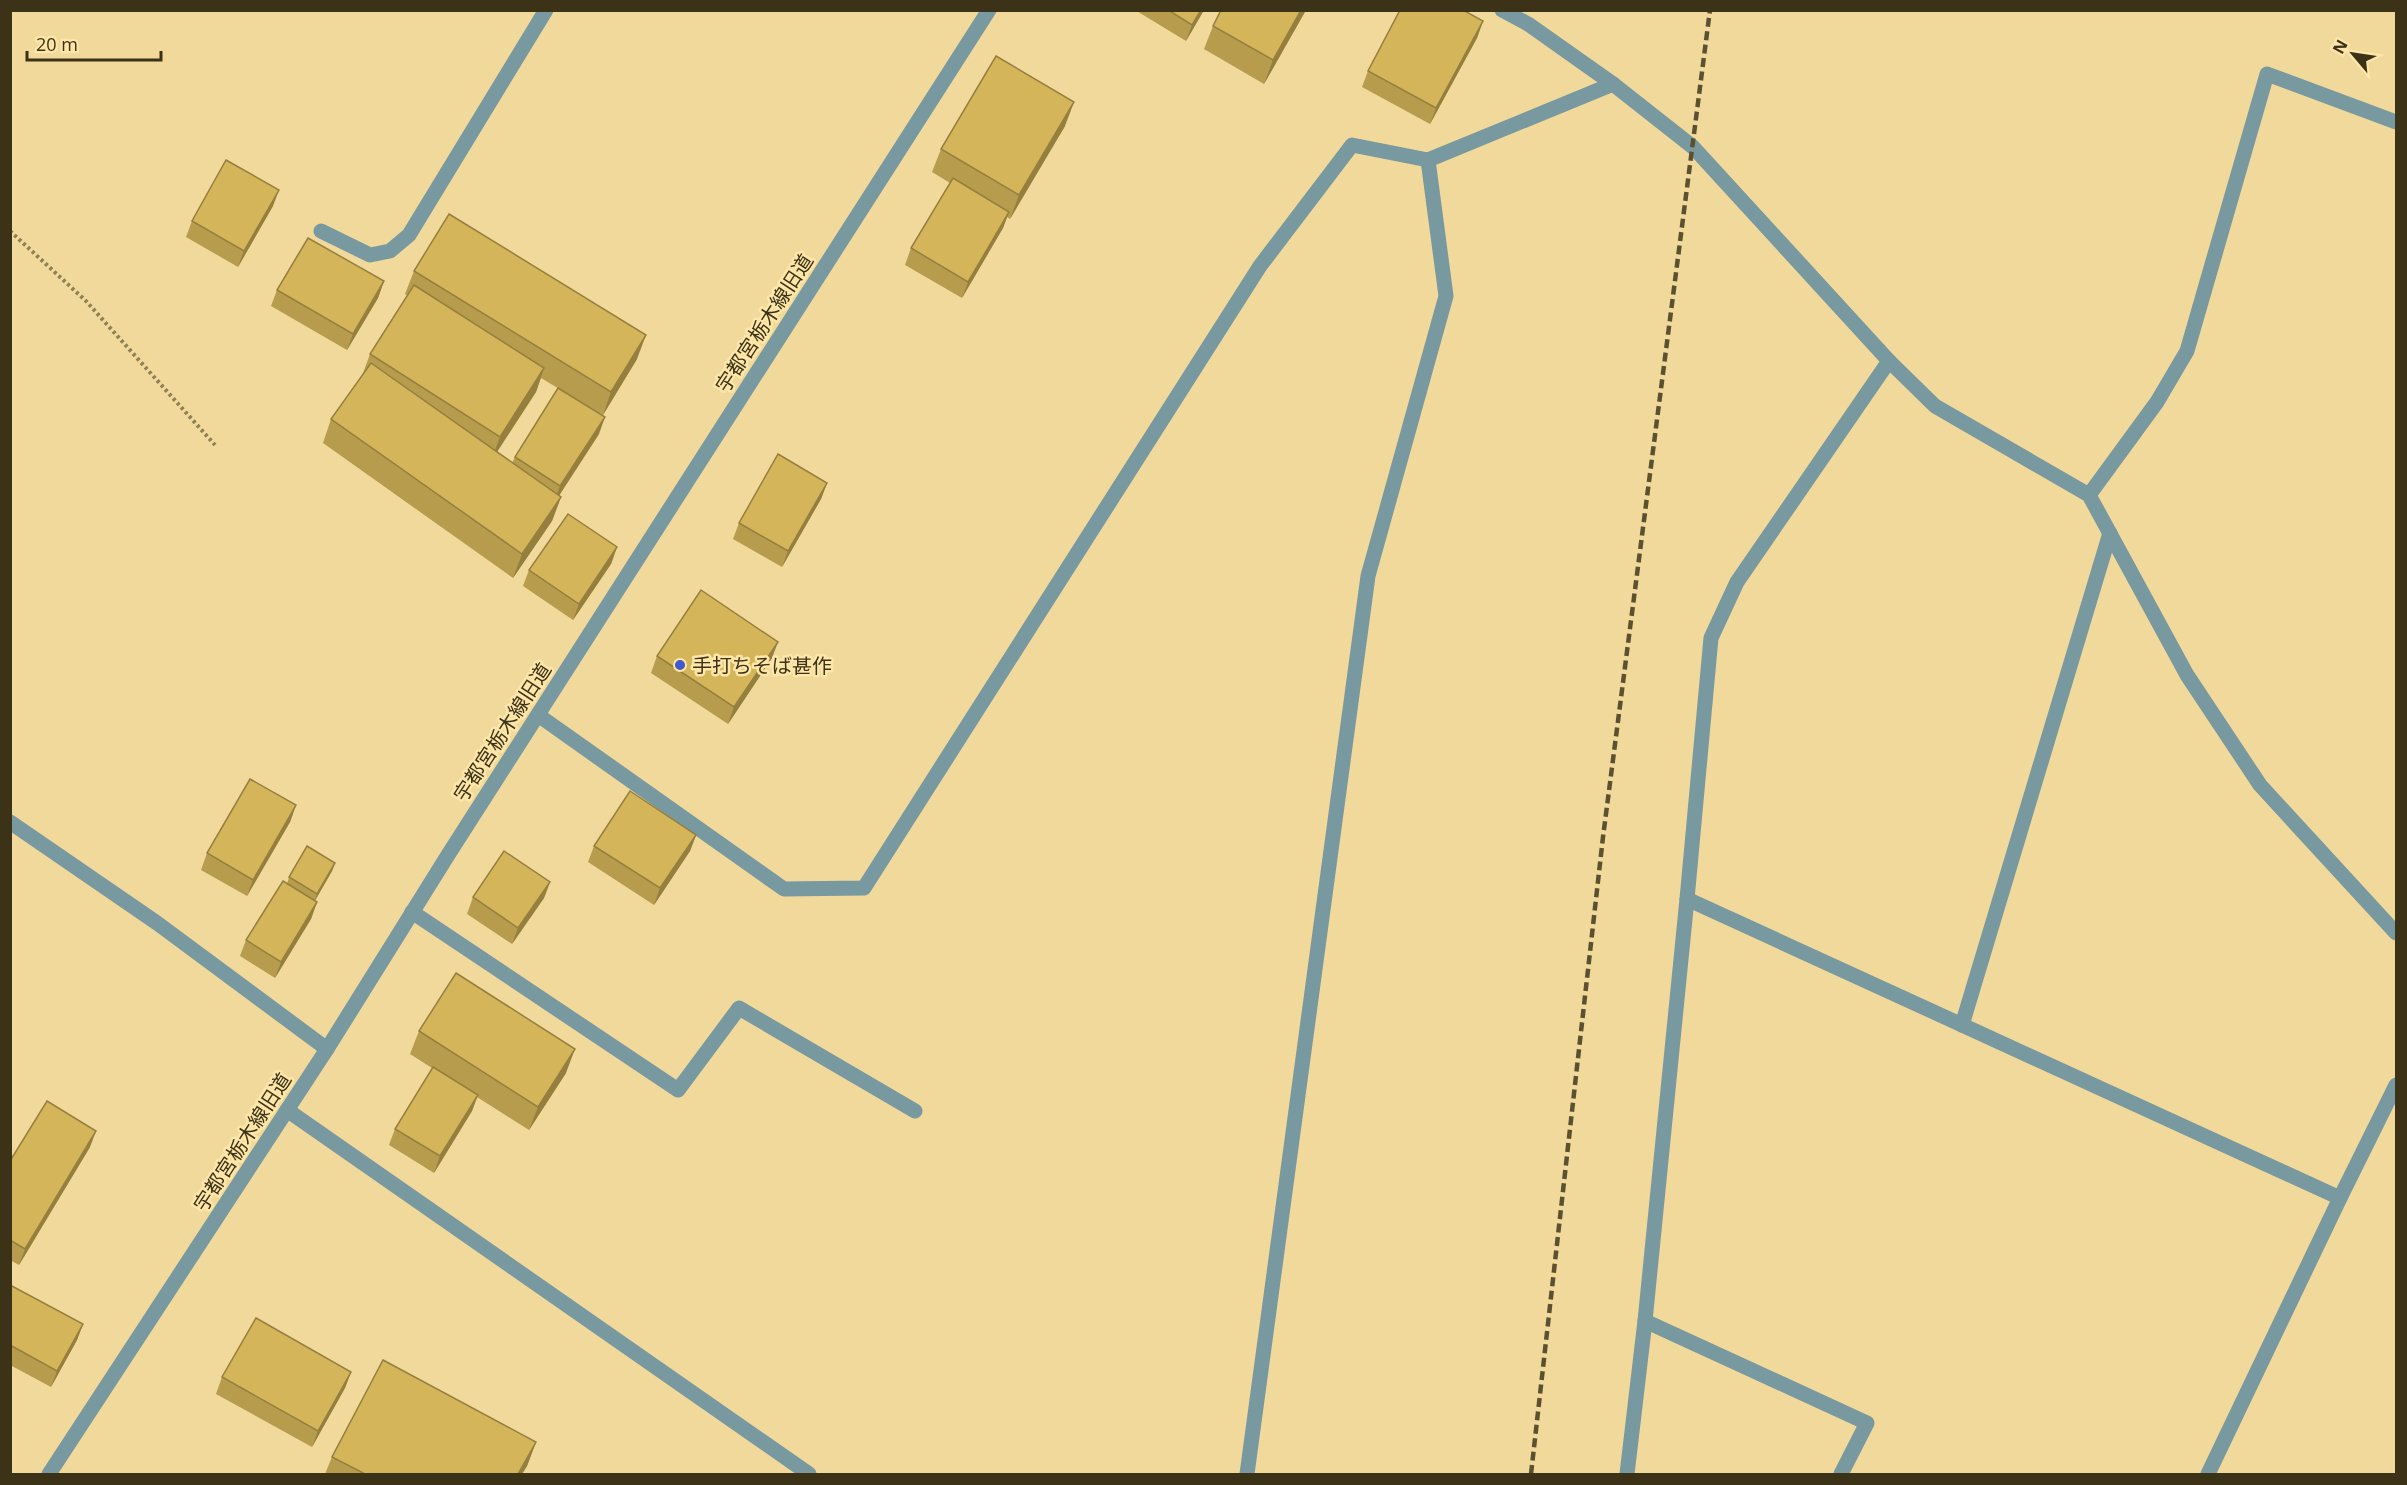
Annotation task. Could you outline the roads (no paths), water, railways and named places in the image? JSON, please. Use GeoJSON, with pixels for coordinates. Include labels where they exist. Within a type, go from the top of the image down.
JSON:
{"type":"FeatureCollection","features":[{"type":"Feature","properties":{"kind":"street"},"geometry":{"type":"LineString","coordinates":[[321,231],[370,255],[390,250],[409,235],[546,10]]}},
{"type":"Feature","properties":{"kind":"street","name":"宇都宮栃木線旧道"},"geometry":{"type":"LineString","coordinates":[[49,1474],[288,1110],[412,912],[989,10]]}},
{"type":"Feature","properties":{"kind":"street"},"geometry":{"type":"LineString","coordinates":[[1502,10],[1528,24],[1613,84],[1693,147],[1889,361],[1935,406],[2089,495],[2187,675],[2260,785],[2397,933]]}},
{"type":"Feature","properties":{"kind":"street"},"geometry":{"type":"LineString","coordinates":[[2089,495],[2157,402],[2187,351],[2267,74],[2397,122]]}},
{"type":"Feature","properties":{"kind":"street"},"geometry":{"type":"LineString","coordinates":[[538,715],[784,889],[864,888],[1260,266],[1352,145],[1428,160],[1613,84]]}},
{"type":"Feature","properties":{"kind":"street"},"geometry":{"type":"LineString","coordinates":[[1247,1474],[1368,576],[1446,296],[1428,160]]}},
{"type":"Feature","properties":{"kind":"street"},"geometry":{"type":"LineString","coordinates":[[1627,1474],[1645,1321],[1711,638],[1737,582],[1889,361]]}},
{"type":"Feature","properties":{"kind":"street"},"geometry":{"type":"LineString","coordinates":[[1962,1025],[2110,533]]}},
{"type":"Feature","properties":{"kind":"street"},"geometry":{"type":"LineString","coordinates":[[10,822],[157,923],[327,1049]]}},
{"type":"Feature","properties":{"kind":"street"},"geometry":{"type":"LineString","coordinates":[[1687,899],[2340,1198]]}},
{"type":"Feature","properties":{"kind":"street"},"geometry":{"type":"LineString","coordinates":[[412,912],[678,1090],[739,1008],[915,1111]]}},
{"type":"Feature","properties":{"kind":"street"},"geometry":{"type":"LineString","coordinates":[[2208,1474],[2340,1198],[2397,1085]]}},
{"type":"Feature","properties":{"kind":"street"},"geometry":{"type":"LineString","coordinates":[[288,1110],[809,1474]]}},
{"type":"Feature","properties":{"kind":"street"},"geometry":{"type":"LineString","coordinates":[[1645,1321],[1867,1422],[1841,1474]]}},
{"type":"Feature","properties":{"kind":"railway"},"geometry":{"type":"LineString","coordinates":[[1531,1474],[1603,837],[1710,10]]}},
{"type":"Feature","properties":{"kind":"place","name":"手打ちそば甚作"},"geometry":{"type":"Point","coordinates":[680,665]}}]}
